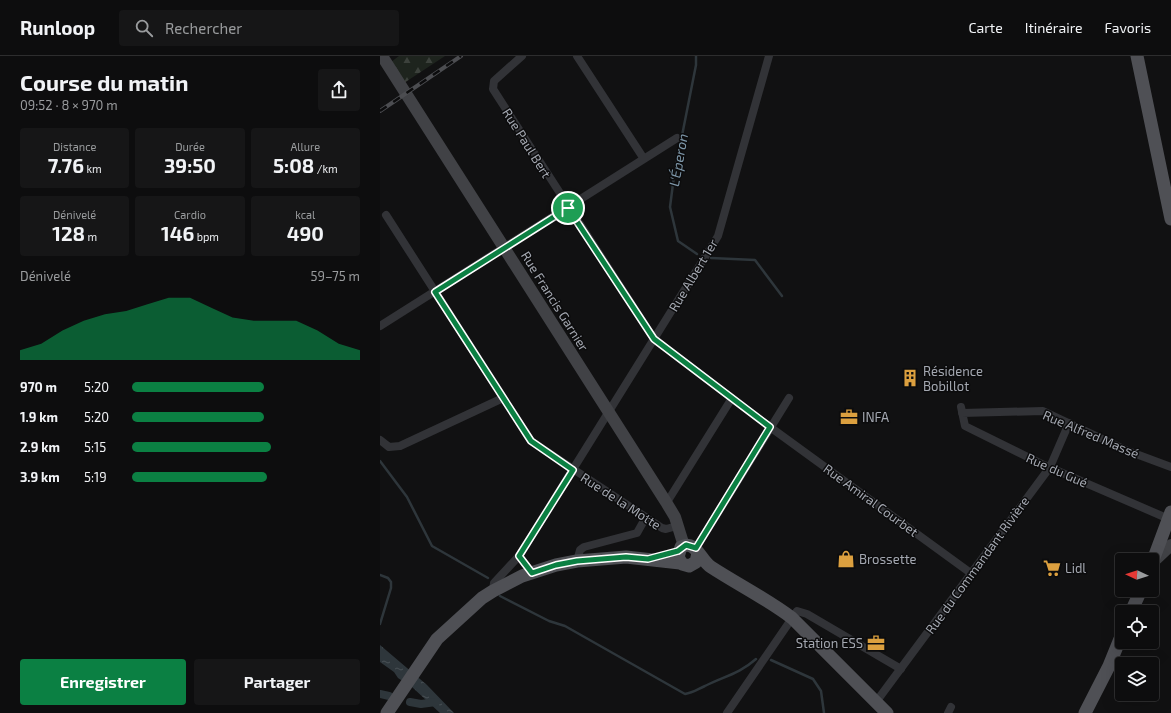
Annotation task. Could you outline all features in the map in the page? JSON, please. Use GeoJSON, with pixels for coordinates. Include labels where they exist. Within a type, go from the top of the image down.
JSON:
{"type":"FeatureCollection","features":[{"type":"Feature","properties":{"kind":"main road"},"geometry":{"type":"LineString","coordinates":[[1137,56],[1171,220]]}},
{"type":"Feature","properties":{"kind":"main road"},"geometry":{"type":"LineString","coordinates":[[1156,553],[1170,517]]}},
{"type":"Feature","properties":{"kind":"main road"},"geometry":{"type":"LineString","coordinates":[[388,711],[437,639],[482,598],[492,591],[532,573],[556,565],[577,561],[626,557],[648,559],[688,555],[778,607],[792,618],[887,713]]}},
{"type":"Feature","properties":{"kind":"main road"},"geometry":{"type":"LineString","coordinates":[[1085,713],[1116,649]]}},
{"type":"Feature","properties":{"kind":"street","name":"Rue Francis Garnier"},"geometry":{"type":"LineString","coordinates":[[382,56],[666,502],[675,517],[688,555]]}},
{"type":"Feature","properties":{"kind":"street","name":"Rue Paul Bert"},"geometry":{"type":"LineString","coordinates":[[522,56],[494,80],[492,86],[568,208],[654,339],[770,427]]}},
{"type":"Feature","properties":{"kind":"street"},"geometry":{"type":"LineString","coordinates":[[577,56],[644,159]]}},
{"type":"Feature","properties":{"kind":"street","name":"Rue Albert 1er"},"geometry":{"type":"LineString","coordinates":[[492,591],[494,583],[519,556],[718,236],[769,56]]}},
{"type":"Feature","properties":{"kind":"street"},"geometry":{"type":"LineString","coordinates":[[380,326],[677,138]]}},
{"type":"Feature","properties":{"kind":"street","name":"Rue de la Motte"},"geometry":{"type":"LineString","coordinates":[[386,215],[531,441],[664,529],[678,526]]}},
{"type":"Feature","properties":{"kind":"street"},"geometry":{"type":"LineString","coordinates":[[380,440],[389,448],[400,446],[503,398]]}},
{"type":"Feature","properties":{"kind":"street"},"geometry":{"type":"LineString","coordinates":[[666,502],[732,398]]}},
{"type":"Feature","properties":{"kind":"street"},"geometry":{"type":"LineString","coordinates":[[688,555],[789,398]]}},
{"type":"Feature","properties":{"kind":"street","name":"Rue Alfred Massé"},"geometry":{"type":"LineString","coordinates":[[961,410],[1043,411],[1128,451],[1171,467]]}},
{"type":"Feature","properties":{"kind":"street","name":"Rue du Gué"},"geometry":{"type":"LineString","coordinates":[[961,410],[965,426],[1050,467],[1170,517]]}},
{"type":"Feature","properties":{"kind":"street","name":"Rue du Commandant Rivière"},"geometry":{"type":"LineString","coordinates":[[876,702],[1050,467],[1069,423]]}},
{"type":"Feature","properties":{"kind":"street","name":"Rue Amiral Courbet"},"geometry":{"type":"LineString","coordinates":[[770,427],[972,574]]}},
{"type":"Feature","properties":{"kind":"street"},"geometry":{"type":"LineString","coordinates":[[577,561],[580,550],[584,547],[637,533],[646,518]]}},
{"type":"Feature","properties":{"kind":"street"},"geometry":{"type":"LineString","coordinates":[[1159,556],[1171,545]]}},
{"type":"Feature","properties":{"kind":"street"},"geometry":{"type":"LineString","coordinates":[[519,556],[532,573]]}},
{"type":"Feature","properties":{"kind":"street"},"geometry":{"type":"LineString","coordinates":[[727,713],[797,611],[802,611],[901,669]]}},
{"type":"Feature","properties":{"kind":"green space"},"geometry":{"type":"Polygon","coordinates":[[[399,56],[445,56],[404,83],[391,62],[399,56]]]}},
{"type":"Feature","properties":{"kind":"water"},"geometry":{"type":"Polygon","coordinates":[[[380,645],[427,685],[454,713],[440,713],[412,687],[398,678],[394,672],[380,662],[380,645]]]}},
{"type":"Feature","properties":{"kind":"waterway","name":"L'Éperon"},"geometry":{"type":"LineString","coordinates":[[696,56],[696,65],[674,176],[670,207],[678,241],[697,254]]}},
{"type":"Feature","properties":{"kind":"waterway","name":"L'Éperon"},"geometry":{"type":"LineString","coordinates":[[711,258],[755,260],[782,296]]}},
{"type":"Feature","properties":{"kind":"waterway"},"geometry":{"type":"LineString","coordinates":[[380,461],[407,497],[432,546],[488,578]]}},
{"type":"Feature","properties":{"kind":"waterway"},"geometry":{"type":"LineString","coordinates":[[380,575],[388,578],[391,582],[391,588],[380,624]]}},
{"type":"Feature","properties":{"kind":"waterway"},"geometry":{"type":"LineString","coordinates":[[500,596],[549,621],[565,626],[685,694],[693,692],[738,671],[756,659]]}},
{"type":"Feature","properties":{"kind":"waterway"},"geometry":{"type":"LineString","coordinates":[[771,660],[813,679],[821,691],[824,713]]}},
{"type":"Feature","properties":{"kind":"waterway"},"geometry":{"type":"LineString","coordinates":[[380,694],[389,696]]}},
{"type":"Feature","properties":{"kind":"waterway"},"geometry":{"type":"LineString","coordinates":[[410,702],[421,704],[436,702]]}},
{"type":"Feature","properties":{"kind":"railway"},"geometry":{"type":"LineString","coordinates":[[380,111],[461,56]]}},
{"type":"Feature","properties":{"kind":"place","name":"Résidence Bobillot"},"geometry":{"type":"Point","coordinates":[910,378]}},
{"type":"Feature","properties":{"kind":"place","name":"INFA"},"geometry":{"type":"Point","coordinates":[849,417]}},
{"type":"Feature","properties":{"kind":"place","name":"Brossette"},"geometry":{"type":"Point","coordinates":[846,559]}},
{"type":"Feature","properties":{"kind":"place","name":"Lidl"},"geometry":{"type":"Point","coordinates":[1052,568]}},
{"type":"Feature","properties":{"kind":"place","name":"Station ESS"},"geometry":{"type":"Point","coordinates":[876,643]}},
{"type":"Feature","properties":{"kind":"route"},"geometry":{"type":"LineString","coordinates":[[568,208],[654,339],[770,427],[696,548],[686,545],[681,547],[678,551],[666,556],[648,559],[626,557],[577,561],[556,565],[532,573],[519,556],[573,470],[531,441],[435,292],[568,208]]}}]}
